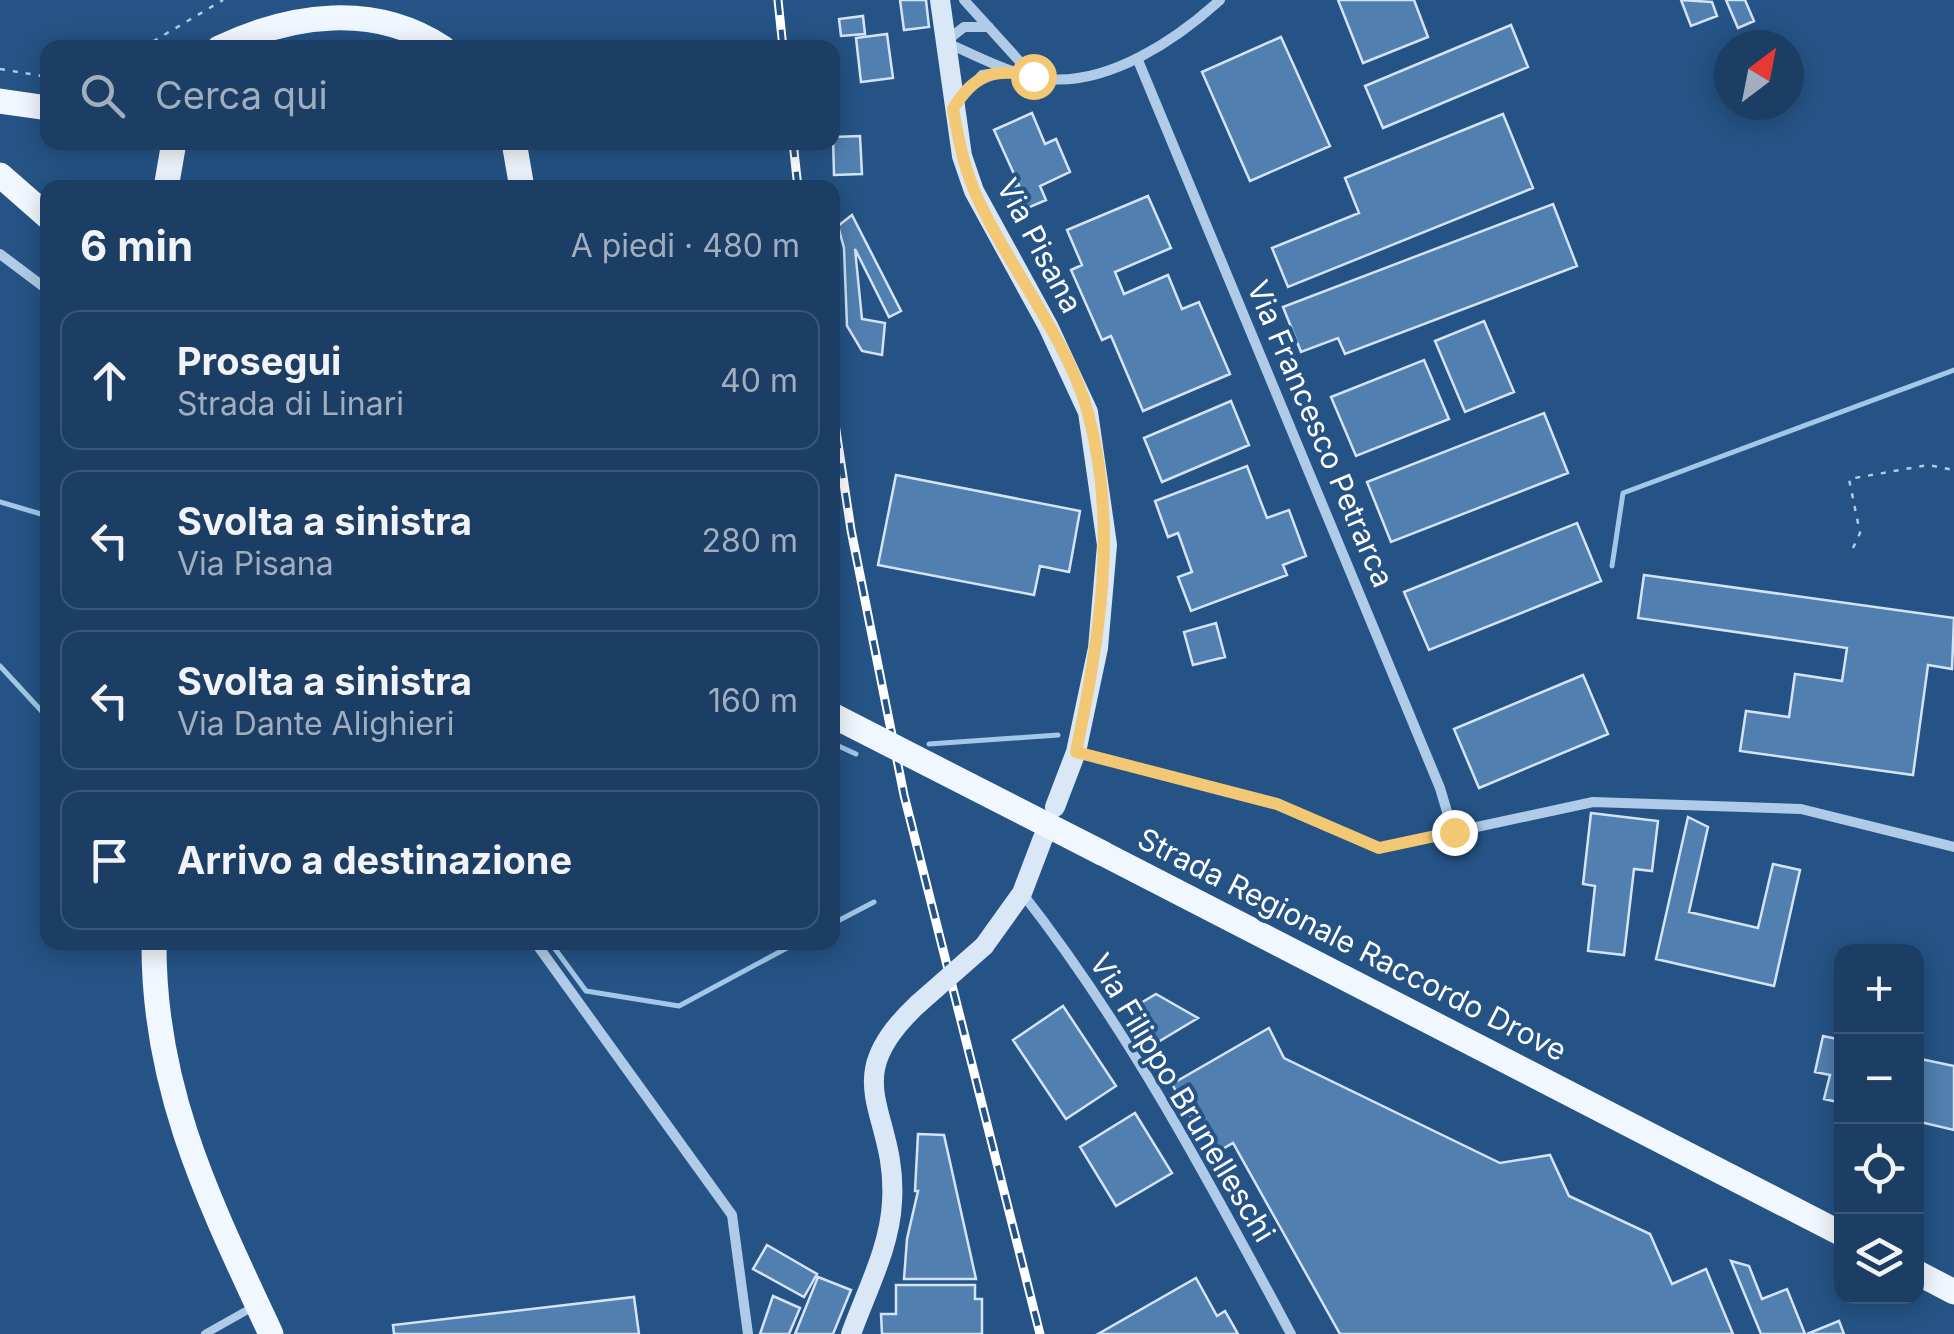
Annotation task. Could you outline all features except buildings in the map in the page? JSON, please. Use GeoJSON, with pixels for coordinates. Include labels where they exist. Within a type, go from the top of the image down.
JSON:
{"type":"FeatureCollection","features":[{"type":"Feature","properties":{"kind":"main road"},"geometry":{"type":"LineString","coordinates":[[243,40],[316,18],[362,17],[412,30],[429,40]]}},
{"type":"Feature","properties":{"kind":"main road"},"geometry":{"type":"LineString","coordinates":[[259,40],[274,30]]}},
{"type":"Feature","properties":{"kind":"main road"},"geometry":{"type":"LineString","coordinates":[[0,101],[40,107]]}},
{"type":"Feature","properties":{"kind":"main road"},"geometry":{"type":"LineString","coordinates":[[167,180],[173,150]]}},
{"type":"Feature","properties":{"kind":"main road"},"geometry":{"type":"LineString","coordinates":[[515,150],[521,180]]}},
{"type":"Feature","properties":{"kind":"main road"},"geometry":{"type":"LineString","coordinates":[[0,176],[40,211]]}},
{"type":"Feature","properties":{"kind":"main road"},"geometry":{"type":"LineString","coordinates":[[0,194],[40,228]]}},
{"type":"Feature","properties":{"kind":"main road","name":"Strada Regionale Raccordo Drove"},"geometry":{"type":"LineString","coordinates":[[840,719],[1834,1230]]}},
{"type":"Feature","properties":{"kind":"main road"},"geometry":{"type":"LineString","coordinates":[[154,950],[157,1022],[174,1106],[271,1334]]}},
{"type":"Feature","properties":{"kind":"main road"},"geometry":{"type":"LineString","coordinates":[[1924,1276],[1954,1292]]}},
{"type":"Feature","properties":{"kind":"street","name":"Via Pisana"},"geometry":{"type":"LineString","coordinates":[[940,0],[953,109],[974,190],[1048,326],[1088,412],[1107,545],[1098,648],[1076,752],[1055,808]]}},
{"type":"Feature","properties":{"kind":"street"},"geometry":{"type":"LineString","coordinates":[[964,0],[1033,76]]}},
{"type":"Feature","properties":{"kind":"street"},"geometry":{"type":"LineString","coordinates":[[989,27],[964,27],[945,42],[1010,71],[1033,76],[1084,76],[1137,58],[1174,38],[1220,0]]}},
{"type":"Feature","properties":{"kind":"street","name":"Via Francesco Petrarca"},"geometry":{"type":"LineString","coordinates":[[1137,58],[1440,788],[1454,832]]}},
{"type":"Feature","properties":{"kind":"street"},"geometry":{"type":"LineString","coordinates":[[953,109],[982,76],[1010,71]]}},
{"type":"Feature","properties":{"kind":"street"},"geometry":{"type":"LineString","coordinates":[[0,254],[40,284]]}},
{"type":"Feature","properties":{"kind":"street"},"geometry":{"type":"LineString","coordinates":[[1076,752],[1277,804],[1379,848],[1593,802],[1800,808],[1954,847]]}},
{"type":"Feature","properties":{"kind":"street"},"geometry":{"type":"LineString","coordinates":[[851,1334],[881,1253],[892,1206],[893,1168],[872,1092],[877,1052],[886,1033],[984,946],[1022,893],[1043,838]]}},
{"type":"Feature","properties":{"kind":"street","name":"Via Filippo Brunelleschi"},"geometry":{"type":"LineString","coordinates":[[1022,893],[1098,1000],[1169,1115],[1291,1334]]}},
{"type":"Feature","properties":{"kind":"street"},"geometry":{"type":"LineString","coordinates":[[541,950],[732,1215],[748,1334]]}},
{"type":"Feature","properties":{"kind":"lane"},"geometry":{"type":"LineString","coordinates":[[205,1334],[258,1305]]}},
{"type":"Feature","properties":{"kind":"path"},"geometry":{"type":"LineString","coordinates":[[156,40],[223,0]]}},
{"type":"Feature","properties":{"kind":"path"},"geometry":{"type":"LineString","coordinates":[[0,69],[40,76]]}},
{"type":"Feature","properties":{"kind":"path"},"geometry":{"type":"LineString","coordinates":[[1853,548],[1860,533],[1849,480],[1928,465],[1954,470]]}},
{"type":"Feature","properties":{"kind":"waterway"},"geometry":{"type":"LineString","coordinates":[[1612,566],[1623,493],[1954,370]]}},
{"type":"Feature","properties":{"kind":"waterway"},"geometry":{"type":"LineString","coordinates":[[0,502],[40,514]]}},
{"type":"Feature","properties":{"kind":"waterway"},"geometry":{"type":"LineString","coordinates":[[0,666],[40,709]]}},
{"type":"Feature","properties":{"kind":"waterway"},"geometry":{"type":"LineString","coordinates":[[929,744],[1058,735]]}},
{"type":"Feature","properties":{"kind":"waterway"},"geometry":{"type":"LineString","coordinates":[[840,747],[856,754]]}},
{"type":"Feature","properties":{"kind":"waterway"},"geometry":{"type":"LineString","coordinates":[[840,920],[874,902]]}},
{"type":"Feature","properties":{"kind":"waterway"},"geometry":{"type":"LineString","coordinates":[[556,950],[586,991],[679,1006],[783,950]]}},
{"type":"Feature","properties":{"kind":"railway"},"geometry":{"type":"LineString","coordinates":[[778,0],[782,40]]}},
{"type":"Feature","properties":{"kind":"railway"},"geometry":{"type":"LineString","coordinates":[[794,150],[797,180]]}},
{"type":"Feature","properties":{"kind":"railway"},"geometry":{"type":"LineString","coordinates":[[840,457],[904,795],[1040,1334]]}},
{"type":"Feature","properties":{"kind":"route"},"geometry":{"type":"LineString","coordinates":[[1033,76],[1010,71],[982,76],[963,92],[953,109],[962,156],[974,190],[1048,326],[1088,412],[1107,545],[1098,648],[1076,752],[1277,804],[1379,848],[1454,832]]}}]}
